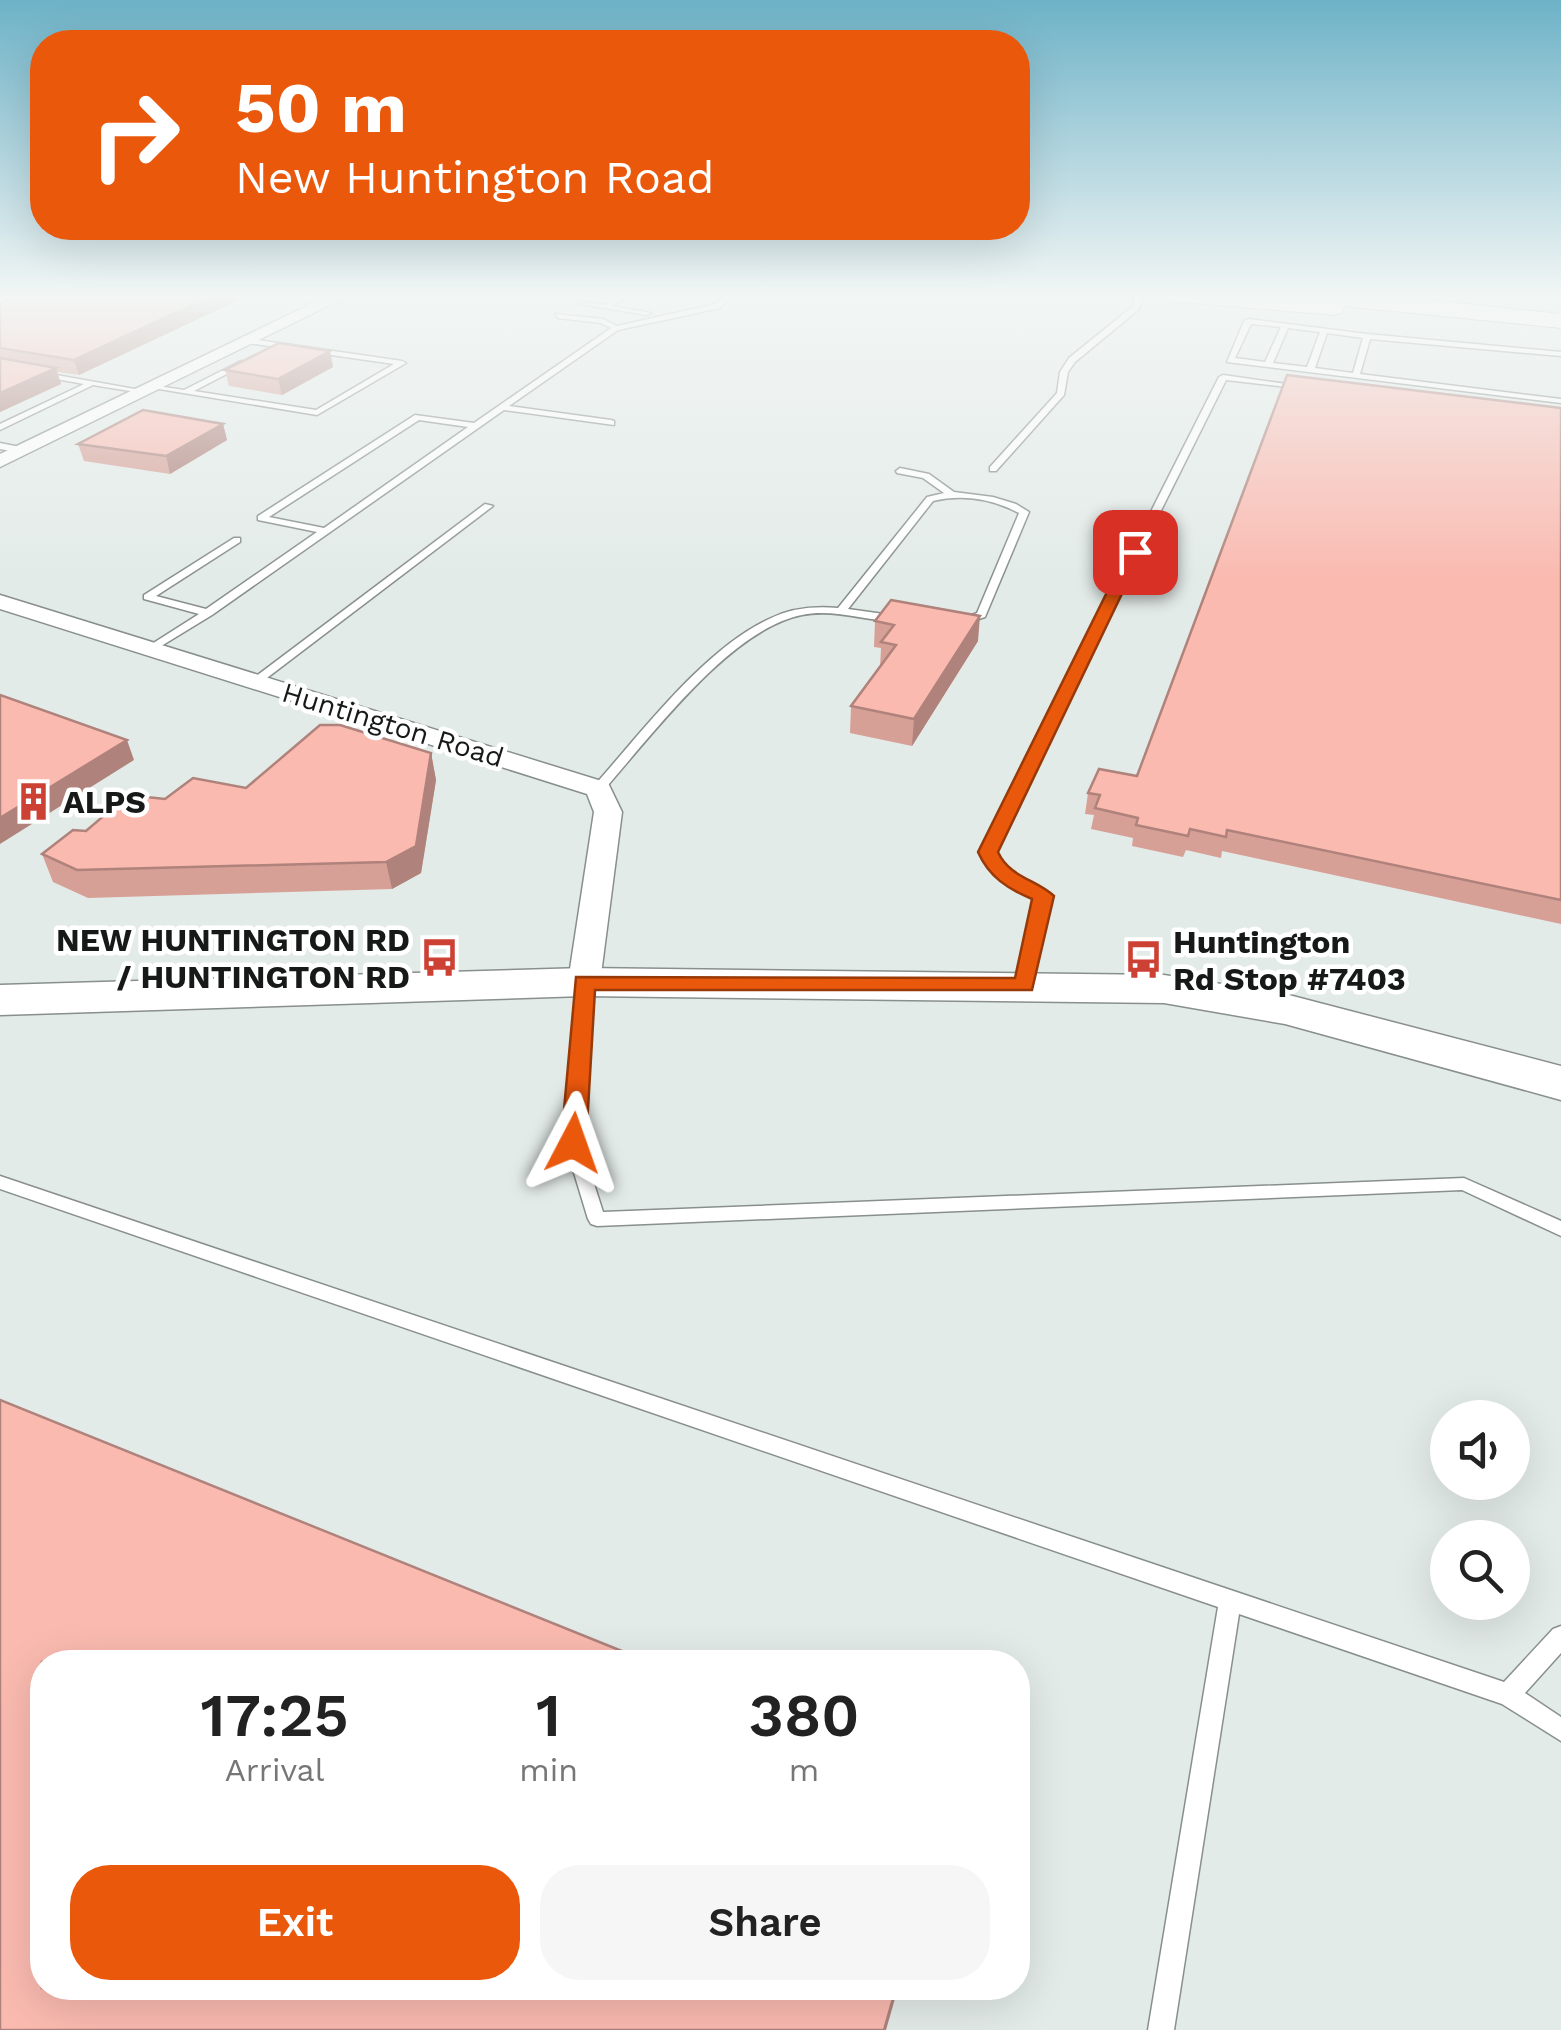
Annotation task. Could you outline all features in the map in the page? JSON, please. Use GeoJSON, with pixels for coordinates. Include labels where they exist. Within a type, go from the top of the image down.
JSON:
{"type":"FeatureCollection","features":[{"type":"Feature","properties":{"kind":"street"},"geometry":{"type":"LineString","coordinates":[[0,461],[147,389]]}},
{"type":"Feature","properties":{"kind":"street","name":"Huntington Road"},"geometry":{"type":"LineString","coordinates":[[0,602],[598,789]]}},
{"type":"Feature","properties":{"kind":"street"},"geometry":{"type":"LineString","coordinates":[[584,982],[608,812],[598,789]]}},
{"type":"Feature","properties":{"kind":"street"},"geometry":{"type":"LineString","coordinates":[[0,1000],[584,982],[1024,985],[1164,990],[1285,1009],[1561,1083]]}},
{"type":"Feature","properties":{"kind":"lane"},"geometry":{"type":"LineString","coordinates":[[0,427],[79,389]]}},
{"type":"Feature","properties":{"kind":"lane"},"geometry":{"type":"LineString","coordinates":[[147,389],[317,413],[358,389]]}},
{"type":"Feature","properties":{"kind":"lane"},"geometry":{"type":"LineString","coordinates":[[185,392],[191,389]]}},
{"type":"Feature","properties":{"kind":"lane"},"geometry":{"type":"LineString","coordinates":[[149,649],[208,613],[531,389]]}},
{"type":"Feature","properties":{"kind":"lane"},"geometry":{"type":"LineString","coordinates":[[993,469],[1061,389]]}},
{"type":"Feature","properties":{"kind":"lane"},"geometry":{"type":"LineString","coordinates":[[1024,985],[1044,896],[1018,886],[994,866],[988,852],[1216,389]]}},
{"type":"Feature","properties":{"kind":"lane"},"geometry":{"type":"LineString","coordinates":[[1460,389],[1561,401]]}},
{"type":"Feature","properties":{"kind":"lane"},"geometry":{"type":"LineString","coordinates":[[504,408],[611,423]]}},
{"type":"Feature","properties":{"kind":"lane"},"geometry":{"type":"LineString","coordinates":[[326,531],[260,518],[418,416],[477,426]]}},
{"type":"Feature","properties":{"kind":"lane"},"geometry":{"type":"LineString","coordinates":[[0,446],[22,450]]}},
{"type":"Feature","properties":{"kind":"lane"},"geometry":{"type":"LineString","coordinates":[[900,470],[926,476],[950,493]]}},
{"type":"Feature","properties":{"kind":"lane"},"geometry":{"type":"LineString","coordinates":[[841,611],[930,499],[950,493],[1005,501],[1024,512],[981,615],[947,626]]}},
{"type":"Feature","properties":{"kind":"lane"},"geometry":{"type":"LineString","coordinates":[[255,682],[488,506]]}},
{"type":"Feature","properties":{"kind":"lane"},"geometry":{"type":"LineString","coordinates":[[208,613],[148,597],[237,540]]}},
{"type":"Feature","properties":{"kind":"lane"},"geometry":{"type":"LineString","coordinates":[[598,789],[694,685],[753,630],[797,612],[841,611],[912,621]]}},
{"type":"Feature","properties":{"kind":"lane"},"geometry":{"type":"LineString","coordinates":[[584,982],[573,1143],[597,1219],[1464,1184],[1561,1230]]}},
{"type":"Feature","properties":{"kind":"lane"},"geometry":{"type":"LineString","coordinates":[[0,1182],[1508,1694],[1561,1730]]}},
{"type":"Feature","properties":{"kind":"lane"},"geometry":{"type":"LineString","coordinates":[[1161,2030],[1230,1600]]}},
{"type":"Feature","properties":{"kind":"lane"},"geometry":{"type":"LineString","coordinates":[[1508,1694],[1561,1637]]}},
{"type":"Feature","properties":{"kind":"building"},"geometry":{"type":"Polygon","coordinates":[[[1282,389],[1401,389],[1561,408],[1561,900],[1227,830],[1226,837],[1190,829],[1188,836],[1136,825],[1138,818],[1095,808],[1100,795],[1088,793],[1099,769],[1137,776],[1282,389]]]}},
{"type":"Feature","properties":{"kind":"building"},"geometry":{"type":"Polygon","coordinates":[[[143,410],[223,424],[166,456],[78,444],[143,410]]]}},
{"type":"Feature","properties":{"kind":"building"},"geometry":{"type":"Polygon","coordinates":[[[891,600],[980,616],[914,719],[851,706],[896,645],[881,642],[894,625],[875,621],[891,600]]]}},
{"type":"Feature","properties":{"kind":"building","name":"ALPS"},"geometry":{"type":"Polygon","coordinates":[[[0,695],[127,740],[0,818],[0,695]]]}},
{"type":"Feature","properties":{"kind":"building"},"geometry":{"type":"Polygon","coordinates":[[[320,725],[340,725],[431,753],[416,846],[386,862],[77,870],[42,854],[73,830],[86,831],[128,795],[165,799],[193,778],[246,788],[320,725]]]}},
{"type":"Feature","properties":{"kind":"building"},"geometry":{"type":"Polygon","coordinates":[[[0,1400],[619,1650],[30,1650],[30,2000],[893,2000],[884,2030],[0,2030],[0,1400]]]}},
{"type":"Feature","properties":{"kind":"place","name":"ALPS"},"geometry":{"type":"Point","coordinates":[33,802]}},
{"type":"Feature","properties":{"kind":"place","name":"NEW HUNTINGTON RD / HUNTINGTON RD"},"geometry":{"type":"Point","coordinates":[440,958]}},
{"type":"Feature","properties":{"kind":"place","name":"Huntington Rd Stop #7403"},"geometry":{"type":"Point","coordinates":[1143,960]}},
{"type":"Feature","properties":{"kind":"route"},"geometry":{"type":"LineString","coordinates":[[573,1143],[584,982],[1024,985],[1044,896],[1018,886],[994,866],[988,852],[1135,552]]}}]}
